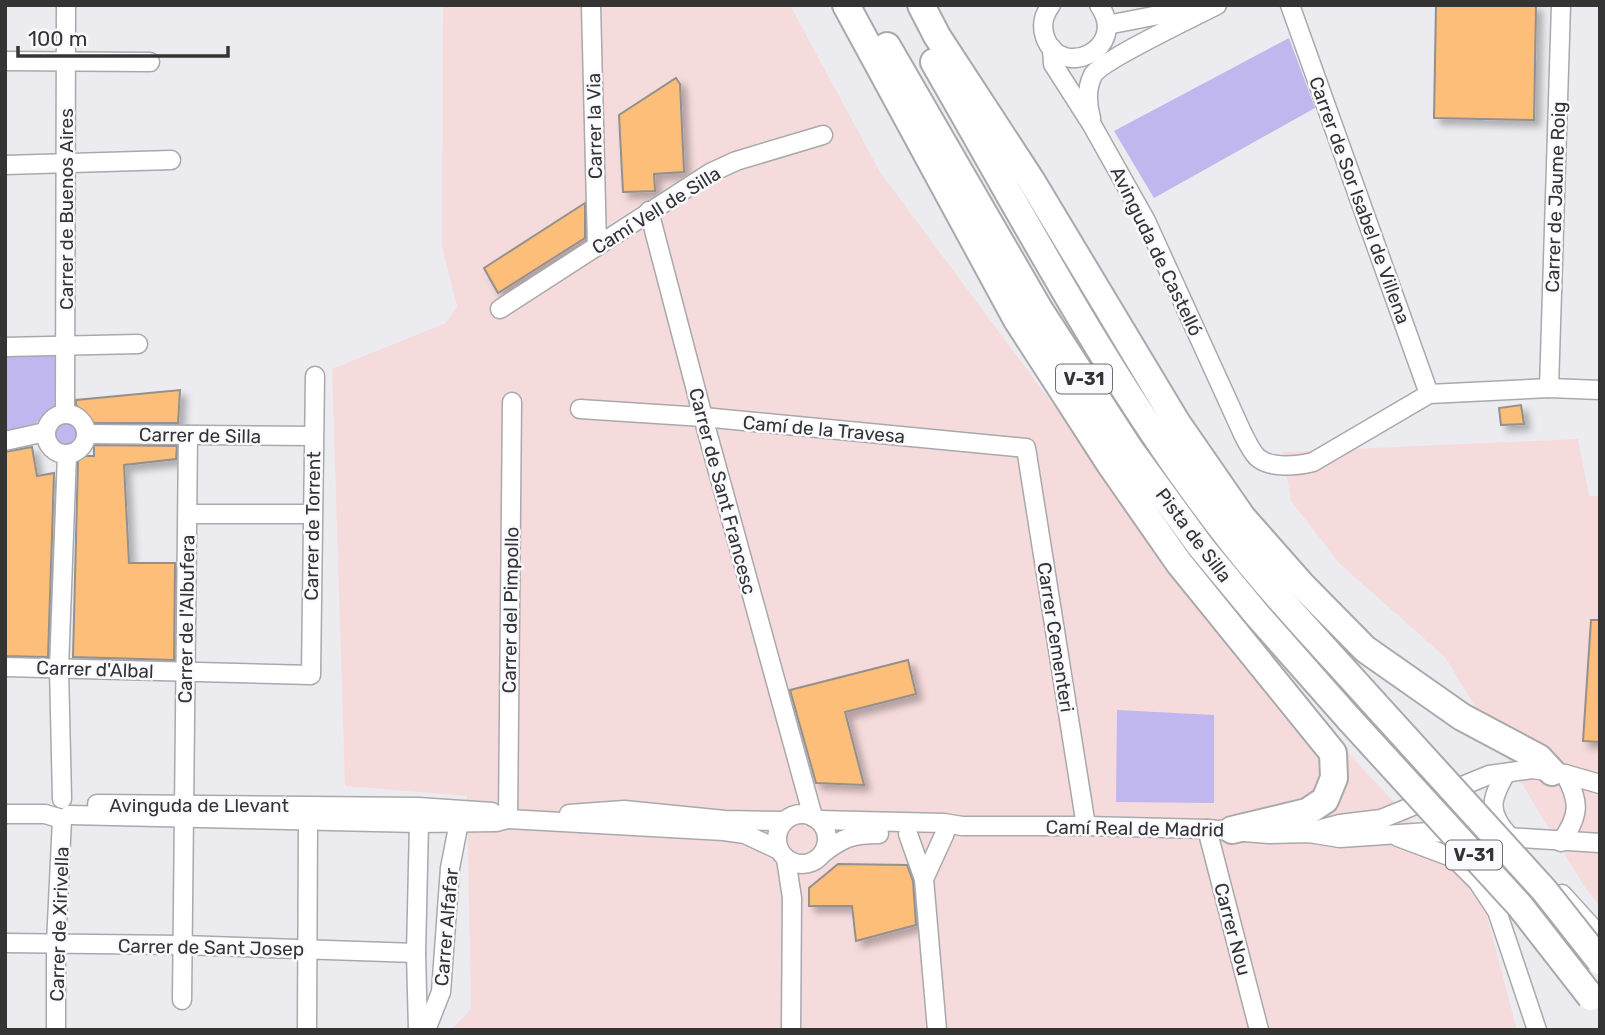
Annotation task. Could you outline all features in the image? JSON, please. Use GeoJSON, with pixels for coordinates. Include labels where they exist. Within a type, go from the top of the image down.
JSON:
{"type":"FeatureCollection","features":[{"type":"Feature","properties":{"kind":"highway"},"geometry":{"type":"LineString","coordinates":[[846,5],[1017,320],[1110,464],[1179,563],[1333,753],[1335,778],[1325,800],[1307,812],[1219,829]]}},
{"type":"Feature","properties":{"kind":"highway","name":"Pista de Silla"},"geometry":{"type":"LineString","coordinates":[[864,5],[1039,309],[1131,451],[1200,547],[1350,720],[1521,906],[1595,1004]]}},
{"type":"Feature","properties":{"kind":"highway","name":"Pista de Silla"},"geometry":{"type":"LineString","coordinates":[[902,5],[1068,295],[1156,436],[1224,531],[1281,600],[1544,890],[1600,961]]}},
{"type":"Feature","properties":{"kind":"highway"},"geometry":{"type":"LineString","coordinates":[[920,5],[937,36],[1031,180],[1177,423],[1242,517],[1301,584],[1365,649],[1462,717],[1539,758],[1558,773]]}},
{"type":"Feature","properties":{"kind":"street","name":"Carrer de Buenos Aires"},"geometry":{"type":"LineString","coordinates":[[65,414],[66,5]]}},
{"type":"Feature","properties":{"kind":"street","name":"Carrer la Via"},"geometry":{"type":"LineString","coordinates":[[591,5],[597,246]]}},
{"type":"Feature","properties":{"kind":"street","name":"Avinguda de Castelló"},"geometry":{"type":"LineString","coordinates":[[1051,5],[1044,18],[1043,29],[1052,48],[1053,64],[1092,125],[1146,221],[1242,432],[1258,458],[1277,464],[1298,466],[1313,463],[1429,394]]}},
{"type":"Feature","properties":{"kind":"street"},"geometry":{"type":"LineString","coordinates":[[1052,48],[1059,54],[1077,58],[1086,56],[1101,45],[1107,25],[1099,5]]}},
{"type":"Feature","properties":{"kind":"street"},"geometry":{"type":"LineString","coordinates":[[1107,25],[1210,5]]}},
{"type":"Feature","properties":{"kind":"street"},"geometry":{"type":"LineString","coordinates":[[1092,125],[1086,99],[1094,74],[1123,54],[1217,5]]}},
{"type":"Feature","properties":{"kind":"street","name":"Carrer de Sor Isabel de Villena"},"geometry":{"type":"LineString","coordinates":[[1290,5],[1429,394]]}},
{"type":"Feature","properties":{"kind":"street","name":"Carrer de Jaume Roig"},"geometry":{"type":"LineString","coordinates":[[1549,388],[1561,5]]}},
{"type":"Feature","properties":{"kind":"street"},"geometry":{"type":"LineString","coordinates":[[1101,45],[1123,54]]}},
{"type":"Feature","properties":{"kind":"street"},"geometry":{"type":"LineString","coordinates":[[5,61],[150,62]]}},
{"type":"Feature","properties":{"kind":"street","name":"Camí Vell de Silla"},"geometry":{"type":"LineString","coordinates":[[500,309],[649,211],[723,167],[822,135]]}},
{"type":"Feature","properties":{"kind":"street"},"geometry":{"type":"LineString","coordinates":[[5,164],[172,160]]}},
{"type":"Feature","properties":{"kind":"street","name":"Carrer de Sant Francesc"},"geometry":{"type":"LineString","coordinates":[[649,211],[800,771],[816,818]]}},
{"type":"Feature","properties":{"kind":"street"},"geometry":{"type":"LineString","coordinates":[[5,346],[138,344]]}},
{"type":"Feature","properties":{"kind":"street","name":"Carrer de Torrent"},"geometry":{"type":"LineString","coordinates":[[311,675],[311,514],[315,376]]}},
{"type":"Feature","properties":{"kind":"street"},"geometry":{"type":"LineString","coordinates":[[1429,394],[1549,388],[1600,390]]}},
{"type":"Feature","properties":{"kind":"street","name":"Carrer del Pimpollo"},"geometry":{"type":"LineString","coordinates":[[502,816],[512,402]]}},
{"type":"Feature","properties":{"kind":"street","name":"Camí de la Travesa"},"geometry":{"type":"LineString","coordinates":[[580,409],[703,417],[1027,448]]}},
{"type":"Feature","properties":{"kind":"street"},"geometry":{"type":"LineString","coordinates":[[65,414],[82,422],[86,434],[78,450],[66,454],[54,450],[46,439],[45,432],[50,421],[65,414]]}},
{"type":"Feature","properties":{"kind":"street"},"geometry":{"type":"LineString","coordinates":[[5,441],[45,432]]}},
{"type":"Feature","properties":{"kind":"street","name":"Carrer de Silla"},"geometry":{"type":"LineString","coordinates":[[86,434],[313,436]]}},
{"type":"Feature","properties":{"kind":"street","name":"Carrer de l'Albufera"},"geometry":{"type":"LineString","coordinates":[[181,1000],[188,435]]}},
{"type":"Feature","properties":{"kind":"street","name":"Carrer Cementeri"},"geometry":{"type":"LineString","coordinates":[[1027,448],[1086,826]]}},
{"type":"Feature","properties":{"kind":"street"},"geometry":{"type":"LineString","coordinates":[[62,809],[59,668],[66,454]]}},
{"type":"Feature","properties":{"kind":"street"},"geometry":{"type":"LineString","coordinates":[[188,514],[311,514]]}},
{"type":"Feature","properties":{"kind":"street","name":"Carrer d'Albal"},"geometry":{"type":"LineString","coordinates":[[5,667],[311,675]]}},
{"type":"Feature","properties":{"kind":"street"},"geometry":{"type":"LineString","coordinates":[[1600,784],[1533,769],[1506,773],[1495,791],[1492,807],[1497,823],[1600,936]]}},
{"type":"Feature","properties":{"kind":"street","name":"Carrer de Sant Francesc"},"geometry":{"type":"LineString","coordinates":[[787,819],[800,771]]}},
{"type":"Feature","properties":{"kind":"street","name":"Camí Real de Madrid"},"geometry":{"type":"LineString","coordinates":[[1309,833],[1340,824],[1381,819],[1489,775],[1506,773]]}},
{"type":"Feature","properties":{"kind":"street"},"geometry":{"type":"LineString","coordinates":[[1558,773],[1573,789],[1577,804],[1575,817],[1561,842]]}},
{"type":"Feature","properties":{"kind":"street","name":"Avinguda de Llevant"},"geometry":{"type":"LineString","coordinates":[[5,802],[62,809]]}},
{"type":"Feature","properties":{"kind":"street","name":"Avinguda de Llevant"},"geometry":{"type":"LineString","coordinates":[[5,814],[62,809],[184,810],[329,806],[387,807],[459,816]]}},
{"type":"Feature","properties":{"kind":"street","name":"Avinguda de Llevant"},"geometry":{"type":"LineString","coordinates":[[307,821],[309,815],[329,806]]}},
{"type":"Feature","properties":{"kind":"street","name":"Avinguda de Llevant"},"geometry":{"type":"LineString","coordinates":[[387,807],[398,814],[412,815],[419,823]]}},
{"type":"Feature","properties":{"kind":"street","name":"Carrer de Xirivella"},"geometry":{"type":"LineString","coordinates":[[56,1030],[56,944],[62,809]]}},
{"type":"Feature","properties":{"kind":"street","name":"Avinguda de Llevant"},"geometry":{"type":"LineString","coordinates":[[184,810],[307,821],[419,823],[459,816]]}},
{"type":"Feature","properties":{"kind":"street"},"geometry":{"type":"LineString","coordinates":[[542,821],[586,811],[624,810],[725,820],[787,819],[802,814],[816,818],[826,832],[827,839],[793,898]]}},
{"type":"Feature","properties":{"kind":"street"},"geometry":{"type":"LineString","coordinates":[[459,816],[502,816],[542,821],[724,831],[745,834],[798,864],[817,858]]}},
{"type":"Feature","properties":{"kind":"street","name":"Carrer Alfafar"},"geometry":{"type":"LineString","coordinates":[[426,1030],[442,992],[450,868],[459,816]]}},
{"type":"Feature","properties":{"kind":"street","name":"Camí Real de Madrid"},"geometry":{"type":"LineString","coordinates":[[816,818],[944,823],[954,830]]}},
{"type":"Feature","properties":{"kind":"street"},"geometry":{"type":"LineString","coordinates":[[787,819],[777,835],[793,898],[791,1030]]}},
{"type":"Feature","properties":{"kind":"street"},"geometry":{"type":"LineString","coordinates":[[307,821],[307,1030]]}},
{"type":"Feature","properties":{"kind":"street"},"geometry":{"type":"LineString","coordinates":[[418,1030],[416,953],[419,823]]}},
{"type":"Feature","properties":{"kind":"street","name":"Camí Real de Madrid"},"geometry":{"type":"LineString","coordinates":[[817,858],[848,836],[859,834],[1086,826],[1219,829],[1269,834],[1309,833],[1340,838],[1429,832],[1511,839]]}},
{"type":"Feature","properties":{"kind":"street","name":"Carrer Nou"},"geometry":{"type":"LineString","coordinates":[[1219,829],[1259,1030]]}},
{"type":"Feature","properties":{"kind":"street"},"geometry":{"type":"LineString","coordinates":[[923,879],[954,830]]}},
{"type":"Feature","properties":{"kind":"street"},"geometry":{"type":"LineString","coordinates":[[908,834],[923,879],[937,1030]]}},
{"type":"Feature","properties":{"kind":"street"},"geometry":{"type":"LineString","coordinates":[[1392,835],[1454,858],[1478,882],[1497,911],[1537,1030]]}},
{"type":"Feature","properties":{"kind":"street"},"geometry":{"type":"LineString","coordinates":[[1511,839],[1600,843]]}},
{"type":"Feature","properties":{"kind":"street","name":"Carrer de Sant Josep"},"geometry":{"type":"LineString","coordinates":[[5,943],[416,953]]}},
{"type":"Feature","properties":{"kind":"shaded area"},"geometry":{"type":"Polygon","coordinates":[[[443,5],[790,5],[880,172],[1072,430],[1352,757],[1482,897],[1517,1030],[451,1030],[471,1009],[467,796],[345,786],[332,369],[446,323],[457,306],[442,246],[443,5]]]}},
{"type":"Feature","properties":{"kind":"shaded area"},"geometry":{"type":"Polygon","coordinates":[[[1289,38],[1315,108],[1154,198],[1114,131],[1289,38]]]}},
{"type":"Feature","properties":{"kind":"shaded area"},"geometry":{"type":"Polygon","coordinates":[[[59,353],[59,407],[32,426],[5,432],[5,354],[59,353]]]}},
{"type":"Feature","properties":{"kind":"shaded area"},"geometry":{"type":"Polygon","coordinates":[[[65,422],[74,426],[78,435],[74,444],[65,448],[56,444],[52,435],[56,426],[65,422]]]}},
{"type":"Feature","properties":{"kind":"shaded area"},"geometry":{"type":"Polygon","coordinates":[[[1578,439],[1589,496],[1600,496],[1600,907],[1584,886],[1445,657],[1340,564],[1291,501],[1283,452],[1578,439]]]}},
{"type":"Feature","properties":{"kind":"shaded area"},"geometry":{"type":"Polygon","coordinates":[[[1117,710],[1214,715],[1214,803],[1116,802],[1117,710]]]}},
{"type":"Feature","properties":{"kind":"building"},"geometry":{"type":"Polygon","coordinates":[[[1436,5],[1536,5],[1534,120],[1434,118],[1436,5]]]}},
{"type":"Feature","properties":{"kind":"building"},"geometry":{"type":"Polygon","coordinates":[[[676,78],[680,84],[684,172],[654,174],[655,191],[623,192],[619,115],[676,78]]]}},
{"type":"Feature","properties":{"kind":"building"},"geometry":{"type":"Polygon","coordinates":[[[585,203],[585,238],[498,293],[484,268],[585,203]]]}},
{"type":"Feature","properties":{"kind":"building"},"geometry":{"type":"Polygon","coordinates":[[[180,390],[178,423],[94,423],[76,405],[76,400],[180,390]]]}},
{"type":"Feature","properties":{"kind":"building"},"geometry":{"type":"Polygon","coordinates":[[[1521,405],[1524,424],[1501,425],[1499,408],[1521,405]]]}},
{"type":"Feature","properties":{"kind":"building"},"geometry":{"type":"Polygon","coordinates":[[[94,445],[177,446],[176,459],[124,465],[129,563],[175,563],[174,660],[73,657],[78,460],[83,456],[94,456],[94,445]]]}},
{"type":"Feature","properties":{"kind":"building"},"geometry":{"type":"Polygon","coordinates":[[[32,447],[37,476],[54,473],[48,657],[5,656],[5,452],[32,447]]]}},
{"type":"Feature","properties":{"kind":"building"},"geometry":{"type":"Polygon","coordinates":[[[1591,620],[1600,620],[1600,742],[1583,741],[1591,620]]]}},
{"type":"Feature","properties":{"kind":"building"},"geometry":{"type":"Polygon","coordinates":[[[908,660],[916,694],[845,712],[864,785],[816,783],[790,690],[908,660]]]}},
{"type":"Feature","properties":{"kind":"building"},"geometry":{"type":"Polygon","coordinates":[[[838,864],[907,865],[913,881],[916,925],[856,941],[852,906],[809,906],[809,888],[838,864]]]}}]}
